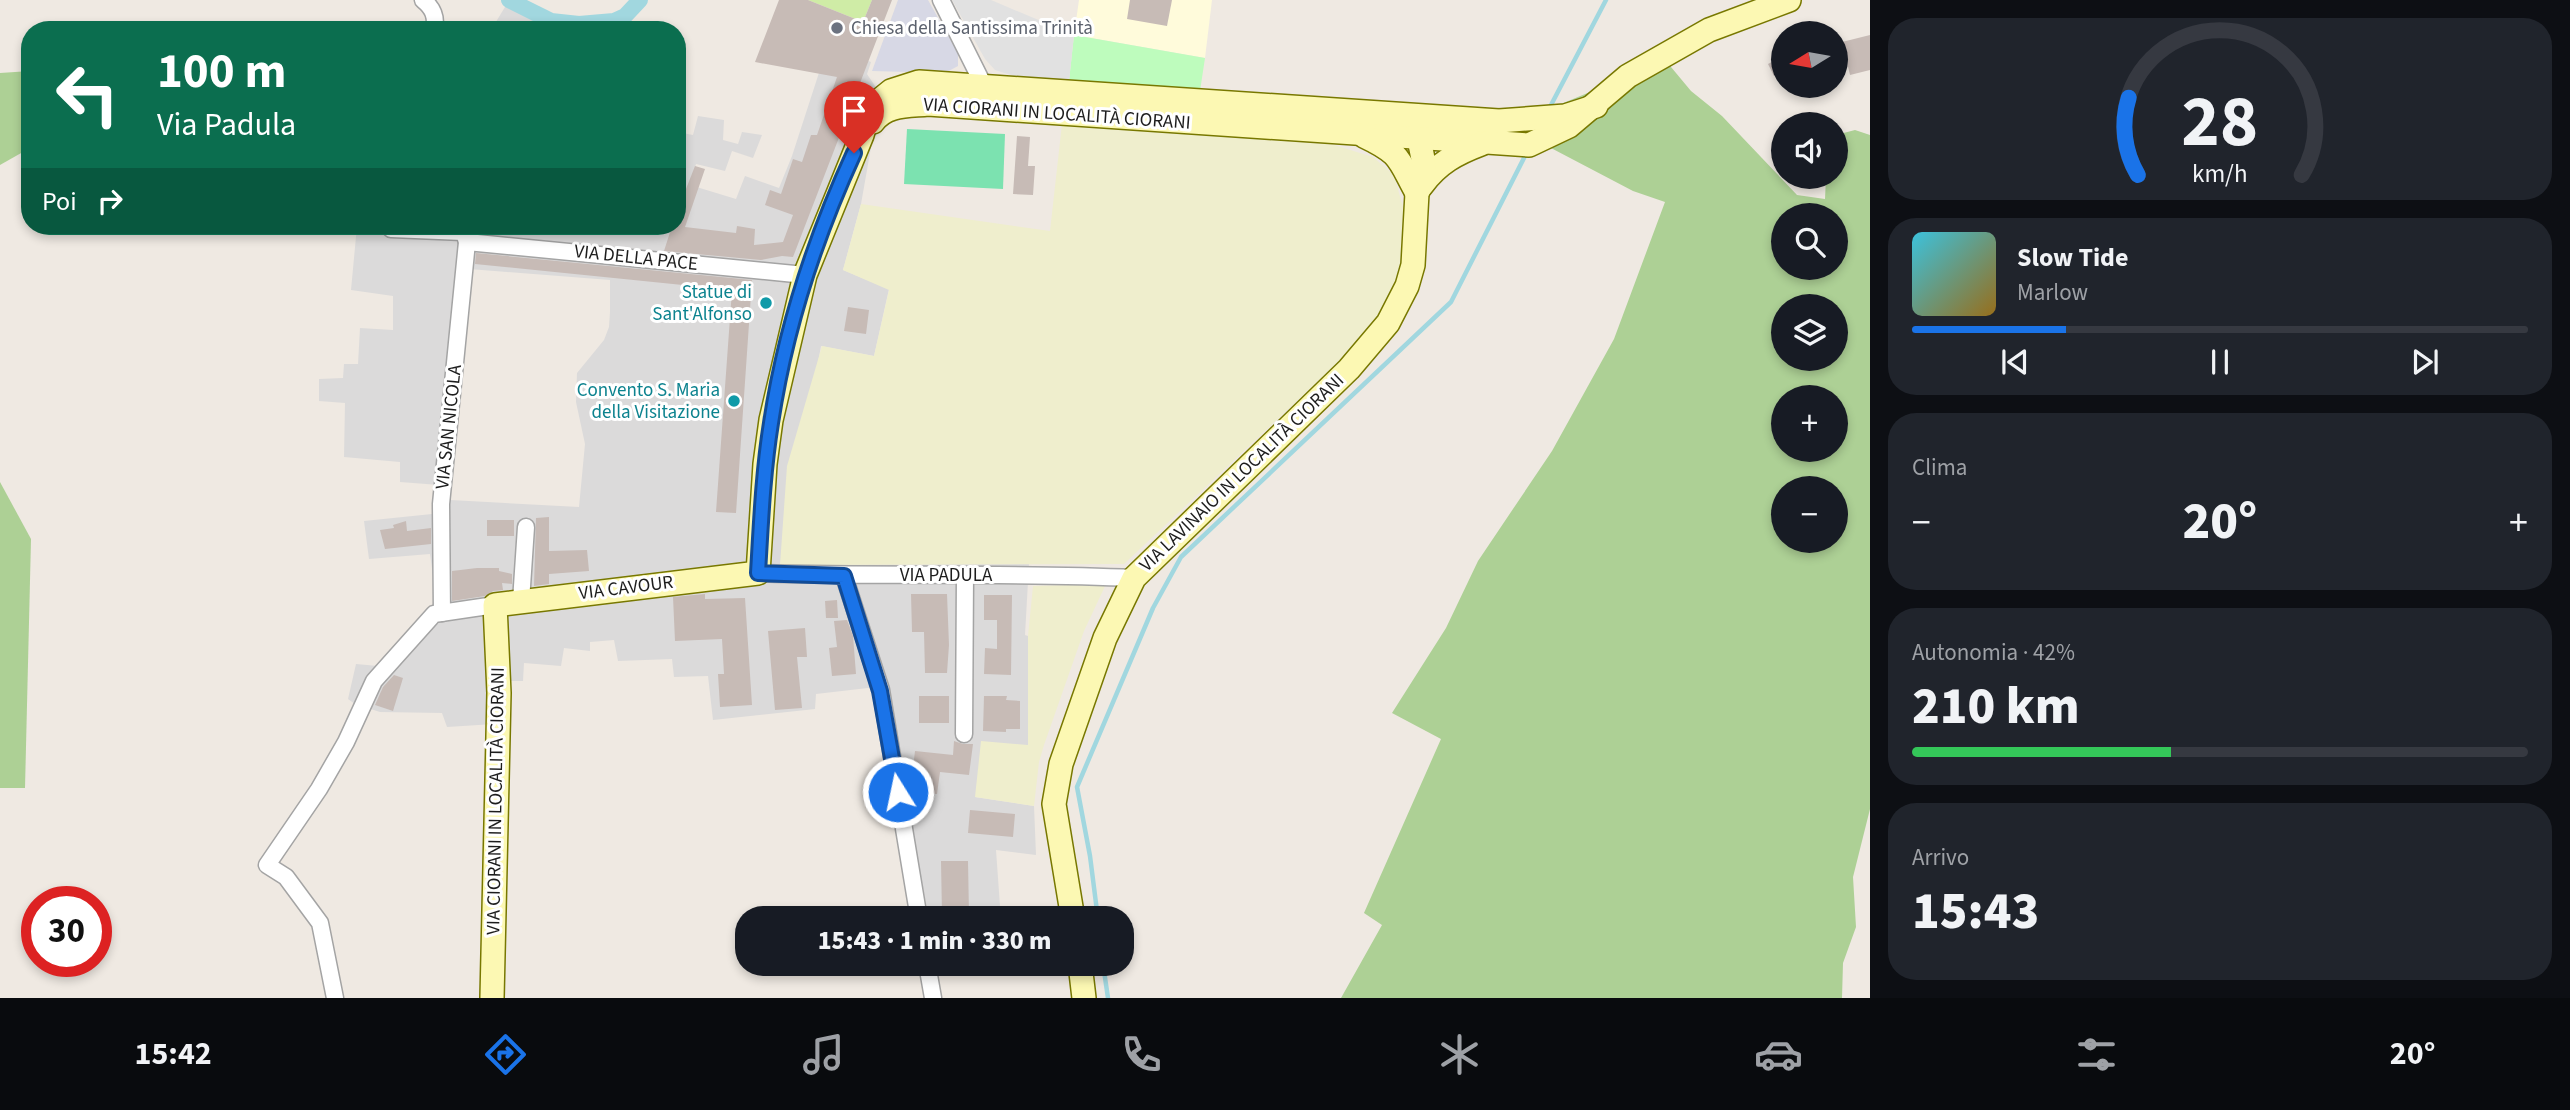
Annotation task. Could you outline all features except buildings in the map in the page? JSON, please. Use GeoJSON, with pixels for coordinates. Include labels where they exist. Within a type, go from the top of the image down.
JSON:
{"type":"FeatureCollection","features":[{"type":"Feature","properties":{"kind":"street"},"geometry":{"type":"LineString","coordinates":[[423,0],[429,5],[435,21]]}},
{"type":"Feature","properties":{"kind":"street"},"geometry":{"type":"LineString","coordinates":[[941,0],[983,97]]}},
{"type":"Feature","properties":{"kind":"street","name":"VIA CIORANI IN LOCALITÀ CIORANI"},"geometry":{"type":"LineString","coordinates":[[805,275],[862,135],[879,114],[898,106],[983,97],[1418,127],[1486,142],[1529,145],[1569,126],[1596,106],[1628,76],[1709,30],[1789,0]]}},
{"type":"Feature","properties":{"kind":"street","name":"VIA CIORANI IN LOCALITÀ CIORANI"},"geometry":{"type":"LineString","coordinates":[[983,97],[1359,134],[1565,116],[1596,106]]}},
{"type":"Feature","properties":{"kind":"street","name":"VIA LAVINAIO IN LOCALITÀ CIORANI"},"geometry":{"type":"LineString","coordinates":[[1071,906],[1054,804],[1061,764],[1105,638],[1134,578],[1349,369],[1388,323],[1413,265],[1417,187],[1425,165],[1418,127]]}},
{"type":"Feature","properties":{"kind":"street"},"geometry":{"type":"LineString","coordinates":[[1359,134],[1386,147],[1403,163],[1417,187],[1456,154],[1486,142]]}},
{"type":"Feature","properties":{"kind":"street","name":"VIA SAN NICOLA"},"geometry":{"type":"LineString","coordinates":[[442,613],[441,504],[464,235]]}},
{"type":"Feature","properties":{"kind":"street","name":"VIA DELLA PACE"},"geometry":{"type":"LineString","coordinates":[[480,235],[805,275]]}},
{"type":"Feature","properties":{"kind":"street"},"geometry":{"type":"LineString","coordinates":[[758,573],[765,464],[771,420],[805,275]]}},
{"type":"Feature","properties":{"kind":"street"},"geometry":{"type":"LineString","coordinates":[[521,601],[526,527]]}},
{"type":"Feature","properties":{"kind":"street","name":"VIA PADULA"},"geometry":{"type":"LineString","coordinates":[[758,573],[1134,578]]}},
{"type":"Feature","properties":{"kind":"street","name":"VIA CAVOUR"},"geometry":{"type":"LineString","coordinates":[[495,605],[758,573]]}},
{"type":"Feature","properties":{"kind":"street"},"geometry":{"type":"LineString","coordinates":[[964,734],[965,575]]}},
{"type":"Feature","properties":{"kind":"street"},"geometry":{"type":"LineString","coordinates":[[844,576],[880,691],[917,906]]}},
{"type":"Feature","properties":{"kind":"street"},"geometry":{"type":"LineString","coordinates":[[335,998],[320,923],[286,877],[267,865],[319,789],[346,742],[374,681],[434,614],[495,605]]}},
{"type":"Feature","properties":{"kind":"street","name":"VIA CIORANI IN LOCALITÀ CIORANI"},"geometry":{"type":"LineString","coordinates":[[492,998],[499,693],[495,605]]}},
{"type":"Feature","properties":{"kind":"street"},"geometry":{"type":"LineString","coordinates":[[929,976],[933,998]]}},
{"type":"Feature","properties":{"kind":"street"},"geometry":{"type":"LineString","coordinates":[[1081,976],[1084,998]]}},
{"type":"Feature","properties":{"kind":"shaded area"},"geometry":{"type":"Polygon","coordinates":[[[898,0],[928,0],[958,53],[958,66],[945,73],[872,71],[898,0]]]}},
{"type":"Feature","properties":{"kind":"shaded area"},"geometry":{"type":"Polygon","coordinates":[[[952,0],[991,0],[1074,35],[1069,81],[1014,76],[995,70],[985,59],[952,0]]]}},
{"type":"Feature","properties":{"kind":"shaded area"},"geometry":{"type":"Polygon","coordinates":[[[1079,0],[1212,0],[1205,58],[1074,35],[1079,0]]]}},
{"type":"Feature","properties":{"kind":"shaded area"},"geometry":{"type":"Polygon","coordinates":[[[505,7],[534,10],[533,21],[496,21],[505,7]]]}},
{"type":"Feature","properties":{"kind":"shaded area"},"geometry":{"type":"Polygon","coordinates":[[[828,45],[871,62],[867,74],[893,113],[884,118],[873,136],[861,204],[843,270],[889,289],[874,356],[821,346],[780,565],[1029,564],[1025,635],[1028,636],[1028,746],[975,797],[1034,806],[1036,855],[996,850],[1000,906],[927,906],[885,686],[816,694],[815,709],[713,720],[708,676],[674,677],[672,659],[618,661],[614,640],[590,642],[590,651],[564,648],[561,666],[524,663],[523,681],[510,681],[510,723],[447,727],[442,713],[380,712],[348,699],[356,664],[378,666],[437,604],[430,554],[369,559],[364,521],[432,514],[432,499],[579,507],[585,444],[576,402],[577,373],[604,340],[609,327],[610,312],[610,280],[469,269],[452,486],[400,482],[400,462],[344,457],[345,403],[319,401],[319,379],[343,378],[344,364],[358,364],[360,328],[393,330],[393,296],[351,290],[356,235],[686,235],[686,134],[693,135],[698,116],[724,120],[723,140],[738,144],[742,132],[762,135],[753,158],[732,151],[725,171],[696,164],[690,185],[736,199],[745,176],[779,188],[828,45]]]}},
{"type":"Feature","properties":{"kind":"green space"},"geometry":{"type":"Polygon","coordinates":[[[808,0],[872,0],[863,22],[808,0]]]}},
{"type":"Feature","properties":{"kind":"green space"},"geometry":{"type":"Polygon","coordinates":[[[1074,35],[1205,58],[1200,91],[1069,81],[1074,35]]]}},
{"type":"Feature","properties":{"kind":"green space"},"geometry":{"type":"Polygon","coordinates":[[[1656,49],[1691,91],[1722,116],[1771,168],[1771,189],[1791,189],[1797,195],[1825,199],[1825,189],[1848,189],[1848,132],[1855,130],[1870,135],[1870,809],[1853,877],[1856,927],[1843,963],[1842,998],[1341,998],[1382,925],[1364,913],[1441,739],[1392,713],[1446,628],[1478,561],[1552,451],[1614,339],[1665,202],[1633,191],[1551,148],[1544,111],[1590,92],[1656,49]]]}},
{"type":"Feature","properties":{"kind":"green space"},"geometry":{"type":"Polygon","coordinates":[[[21,72],[21,153],[0,165],[0,73],[21,72]]]}},
{"type":"Feature","properties":{"kind":"green space"},"geometry":{"type":"Polygon","coordinates":[[[1062,124],[1318,140],[1373,157],[1394,175],[1403,207],[1403,251],[1396,282],[1376,320],[1354,347],[1124,564],[780,565],[787,466],[822,346],[874,356],[889,290],[843,270],[861,204],[1050,231],[1062,124]]]}},
{"type":"Feature","properties":{"kind":"green space"},"geometry":{"type":"Polygon","coordinates":[[[907,129],[1005,134],[1003,189],[904,184],[907,129]]]}},
{"type":"Feature","properties":{"kind":"green space"},"geometry":{"type":"Polygon","coordinates":[[[0,482],[31,539],[25,788],[0,788],[0,482]]]}},
{"type":"Feature","properties":{"kind":"green space"},"geometry":{"type":"Polygon","coordinates":[[[1106,584],[1084,631],[1044,745],[1039,762],[1034,806],[975,797],[981,741],[1028,745],[1028,636],[1033,586],[1106,584]]]}},
{"type":"Feature","properties":{"kind":"waterway"},"geometry":{"type":"LineString","coordinates":[[509,0],[551,21]]}},
{"type":"Feature","properties":{"kind":"waterway"},"geometry":{"type":"LineString","coordinates":[[614,21],[625,16],[640,0]]}},
{"type":"Feature","properties":{"kind":"waterway"},"geometry":{"type":"LineString","coordinates":[[1551,105],[1606,0]]}},
{"type":"Feature","properties":{"kind":"waterway"},"geometry":{"type":"LineString","coordinates":[[1096,906],[1077,787],[1153,608],[1181,557],[1451,302],[1527,152]]}},
{"type":"Feature","properties":{"kind":"waterway"},"geometry":{"type":"LineString","coordinates":[[1105,976],[1108,998]]}},
{"type":"Feature","properties":{"kind":"place","name":"Chiesa della Santissima Trinità"},"geometry":{"type":"Point","coordinates":[837,28]}},
{"type":"Feature","properties":{"kind":"place","name":"Statue di Sant'Alfonso"},"geometry":{"type":"Point","coordinates":[766,303]}},
{"type":"Feature","properties":{"kind":"place","name":"Convento S. Maria della Visitazione"},"geometry":{"type":"Point","coordinates":[734,401]}},
{"type":"Feature","properties":{"kind":"route"},"geometry":{"type":"LineString","coordinates":[[854,153],[805,275],[790,336],[771,420],[765,464],[758,573],[844,576],[880,691],[898,792]]}}]}
